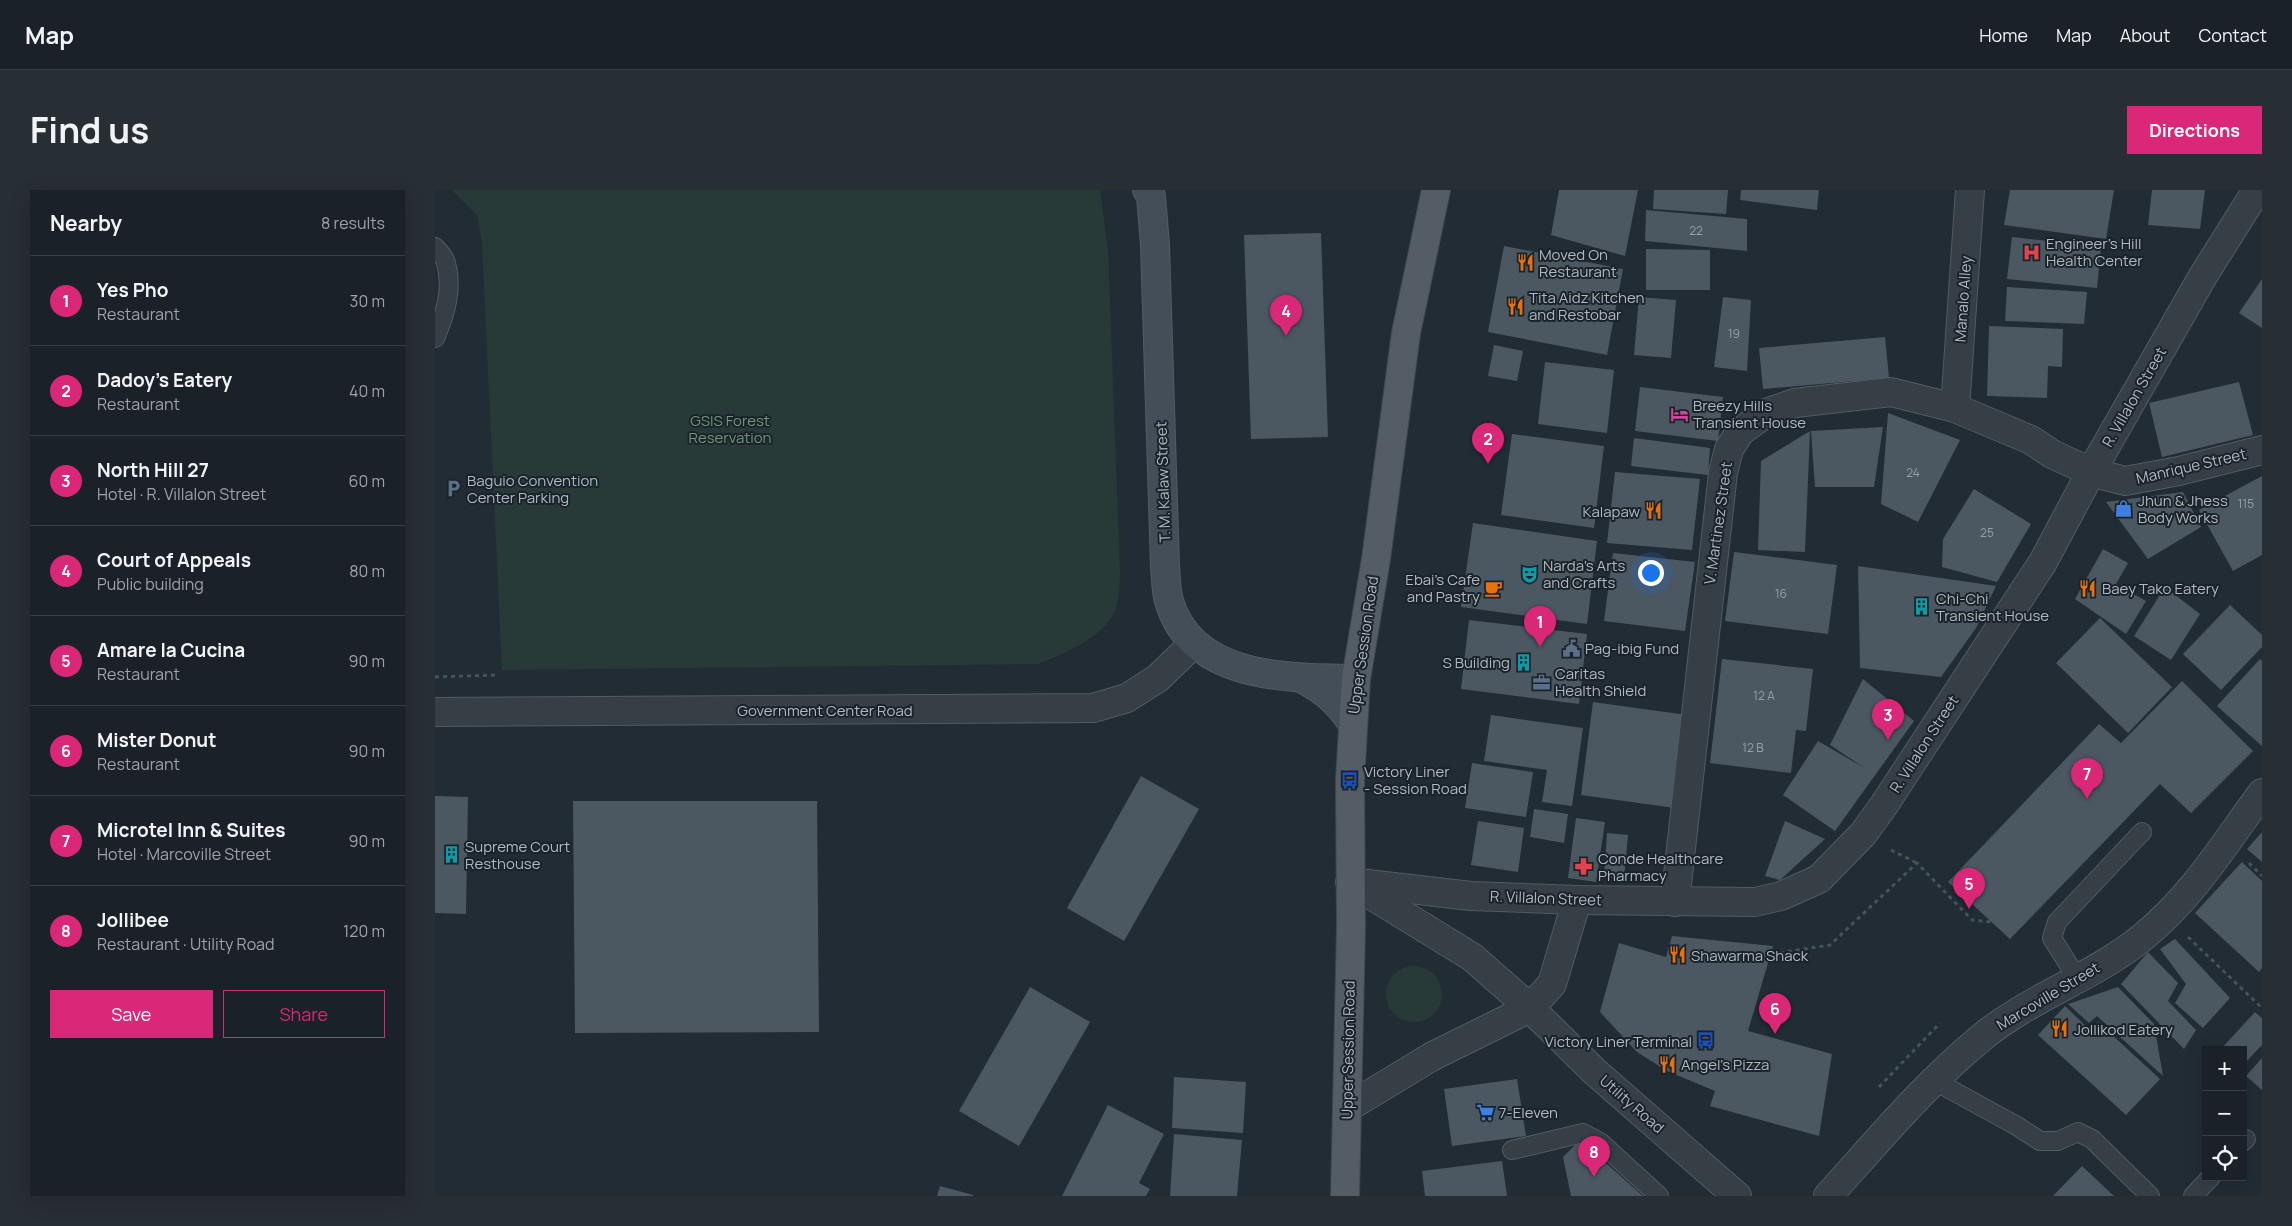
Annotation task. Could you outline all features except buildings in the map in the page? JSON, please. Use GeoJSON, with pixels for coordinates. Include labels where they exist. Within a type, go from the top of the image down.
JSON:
{"type":"FeatureCollection","features":[{"type":"Feature","properties":{"kind":"main road","name":"Upper Session Road"},"geometry":{"type":"LineString","coordinates":[[1345,1196],[1352,723],[1356,679],[1376,559],[1406,333],[1435,190]]}},
{"type":"Feature","properties":{"kind":"main road","name":"T. M. Kalaw Street"},"geometry":{"type":"LineString","coordinates":[[1151,192],[1155,245],[1165,567],[1169,601],[1179,623],[1194,643],[1209,655],[1231,666],[1303,678],[1356,679]]}},
{"type":"Feature","properties":{"kind":"main road","name":"T. M. Kalaw Street"},"geometry":{"type":"LineString","coordinates":[[1303,678],[1327,693],[1340,705],[1352,723]]}},
{"type":"Feature","properties":{"kind":"street","name":"Manalo Alley"},"geometry":{"type":"LineString","coordinates":[[1955,408],[1970,190]]}},
{"type":"Feature","properties":{"kind":"street","name":"R. Villalon Street"},"geometry":{"type":"LineString","coordinates":[[1350,882],[1471,896],[1577,900],[1755,902],[1781,896],[1819,879],[1863,834],[1943,717],[2043,562],[2091,472],[2203,276],[2257,190]]}},
{"type":"Feature","properties":{"kind":"street","name":"V. Martinez Street"},"geometry":{"type":"LineString","coordinates":[[1675,902],[1723,473],[1729,449],[1741,432],[1766,413],[1795,403],[1891,392],[1955,408],[2031,440],[2052,454],[2091,472]]}},
{"type":"Feature","properties":{"kind":"street","name":"Manrique Street"},"geometry":{"type":"LineString","coordinates":[[2091,472],[2125,481],[2179,471],[2262,450]]}},
{"type":"Feature","properties":{"kind":"street","name":"Government Center Road"},"geometry":{"type":"LineString","coordinates":[[435,712],[1093,708],[1127,698],[1159,678],[1194,643]]}},
{"type":"Feature","properties":{"kind":"street","name":"Marcoville Street"},"geometry":{"type":"LineString","coordinates":[[1828,1196],[1933,1080],[1982,1037],[2011,1017],[2143,936],[2166,916],[2208,869],[2262,793]]}},
{"type":"Feature","properties":{"kind":"street","name":"Utility Road"},"geometry":{"type":"LineString","coordinates":[[1350,882],[1472,957],[1529,1008],[1594,1071],[1737,1196]]}},
{"type":"Feature","properties":{"kind":"street"},"geometry":{"type":"LineString","coordinates":[[1347,1108],[1431,1057],[1529,1008],[1552,984],[1577,900]]}},
{"type":"Feature","properties":{"kind":"lane"},"geometry":{"type":"LineString","coordinates":[[435,247],[446,262],[448,283],[446,307],[435,338]]}},
{"type":"Feature","properties":{"kind":"lane"},"geometry":{"type":"LineString","coordinates":[[2077,978],[2052,938],[2057,922],[2142,832]]}},
{"type":"Feature","properties":{"kind":"lane"},"geometry":{"type":"LineString","coordinates":[[1933,1080],[2017,1126],[2040,1141],[2058,1141],[2078,1132],[2092,1139],[2150,1196]]}},
{"type":"Feature","properties":{"kind":"lane"},"geometry":{"type":"LineString","coordinates":[[1512,1150],[1583,1133],[1600,1142],[1659,1196]]}},
{"type":"Feature","properties":{"kind":"lane"},"geometry":{"type":"LineString","coordinates":[[2193,1196],[2207,1181]]}},
{"type":"Feature","properties":{"kind":"path"},"geometry":{"type":"LineString","coordinates":[[435,677],[497,675]]}},
{"type":"Feature","properties":{"kind":"path"},"geometry":{"type":"LineString","coordinates":[[1772,954],[1830,945],[1917,864],[1972,920],[1991,922]]}},
{"type":"Feature","properties":{"kind":"path"},"geometry":{"type":"LineString","coordinates":[[2166,916],[2262,1008]]}},
{"type":"Feature","properties":{"kind":"path"},"geometry":{"type":"LineString","coordinates":[[1879,1087],[1940,1023]]}},
{"type":"Feature","properties":{"kind":"green space","name":"GSIS Forest Reservation"},"geometry":{"type":"Polygon","coordinates":[[[452,190],[1100,190],[1108,250],[1120,571],[1119,592],[1114,613],[1101,630],[1081,644],[1038,664],[502,670],[482,242],[477,215],[452,190]]]}},
{"type":"Feature","properties":{"kind":"green space"},"geometry":{"type":"Polygon","coordinates":[[[1408,966],[1420,966],[1434,974],[1442,988],[1440,1005],[1434,1014],[1420,1022],[1408,1022],[1398,1017],[1391,1010],[1386,1000],[1386,988],[1391,978],[1398,971],[1408,966]]]}},
{"type":"Feature","properties":{"kind":"place","name":"Engineer's Hill Health Center"},"geometry":{"type":"Point","coordinates":[2032,252]}},
{"type":"Feature","properties":{"kind":"place","name":"Moved On Restaurant"},"geometry":{"type":"Point","coordinates":[1525,263]}},
{"type":"Feature","properties":{"kind":"place","name":"Tita Aidz Kitchen and Restobar"},"geometry":{"type":"Point","coordinates":[1515,306]}},
{"type":"Feature","properties":{"kind":"place","name":"Court of Appeals"},"geometry":{"type":"Point","coordinates":[1286,336]}},
{"type":"Feature","properties":{"kind":"place","name":"Breezy Hills Transient House"},"geometry":{"type":"Point","coordinates":[1679,414]}},
{"type":"Feature","properties":{"kind":"place","name":"Dadoy's Eatery"},"geometry":{"type":"Point","coordinates":[1488,464]}},
{"type":"Feature","properties":{"kind":"place","name":"Baguio Convention Center Parking"},"geometry":{"type":"Point","coordinates":[453,489]}},
{"type":"Feature","properties":{"kind":"place","name":"Jhun & Jhess Body Works"},"geometry":{"type":"Point","coordinates":[2124,509]}},
{"type":"Feature","properties":{"kind":"place","name":"Kalapaw"},"geometry":{"type":"Point","coordinates":[1654,511]}},
{"type":"Feature","properties":{"kind":"place","name":"Narda's Arts and Crafts"},"geometry":{"type":"Point","coordinates":[1529,574]}},
{"type":"Feature","properties":{"kind":"place","name":"Ebai's Cafe and Pastry"},"geometry":{"type":"Point","coordinates":[1494,588]}},
{"type":"Feature","properties":{"kind":"place","name":"Baey Tako Eatery"},"geometry":{"type":"Point","coordinates":[2088,588]}},
{"type":"Feature","properties":{"kind":"place","name":"Chi-Chi Transient House"},"geometry":{"type":"Point","coordinates":[1922,607]}},
{"type":"Feature","properties":{"kind":"place","name":"Yes Pho"},"geometry":{"type":"Point","coordinates":[1540,647]}},
{"type":"Feature","properties":{"kind":"place","name":"Pag-ibig Fund"},"geometry":{"type":"Point","coordinates":[1571,648]}},
{"type":"Feature","properties":{"kind":"place","name":"S Building"},"geometry":{"type":"Point","coordinates":[1524,662]}},
{"type":"Feature","properties":{"kind":"place","name":"Caritas Health Shield"},"geometry":{"type":"Point","coordinates":[1541,682]}},
{"type":"Feature","properties":{"kind":"place","name":"North Hill 27"},"geometry":{"type":"Point","coordinates":[1888,740]}},
{"type":"Feature","properties":{"kind":"place","name":"Victory Liner - Session Road"},"geometry":{"type":"Point","coordinates":[1350,780]}},
{"type":"Feature","properties":{"kind":"place","name":"Microtel Inn & Suites"},"geometry":{"type":"Point","coordinates":[2087,799]}},
{"type":"Feature","properties":{"kind":"place","name":"Supreme Court Resthouse"},"geometry":{"type":"Point","coordinates":[451,855]}},
{"type":"Feature","properties":{"kind":"place","name":"Conde Healthcare Pharmacy"},"geometry":{"type":"Point","coordinates":[1584,867]}},
{"type":"Feature","properties":{"kind":"place","name":"Amare la Cucina"},"geometry":{"type":"Point","coordinates":[1969,909]}},
{"type":"Feature","properties":{"kind":"place","name":"Shawarma Shack"},"geometry":{"type":"Point","coordinates":[1677,955]}},
{"type":"Feature","properties":{"kind":"place","name":"Jollikod Eatery"},"geometry":{"type":"Point","coordinates":[2060,1029]}},
{"type":"Feature","properties":{"kind":"place","name":"Mister Donut"},"geometry":{"type":"Point","coordinates":[1775,1034]}},
{"type":"Feature","properties":{"kind":"place","name":"Victory Liner Terminal"},"geometry":{"type":"Point","coordinates":[1706,1041]}},
{"type":"Feature","properties":{"kind":"place","name":"Angel's Pizza"},"geometry":{"type":"Point","coordinates":[1667,1064]}},
{"type":"Feature","properties":{"kind":"place","name":"7-Eleven"},"geometry":{"type":"Point","coordinates":[1485,1112]}},
{"type":"Feature","properties":{"kind":"place","name":"Jollibee"},"geometry":{"type":"Point","coordinates":[1594,1177]}}]}
